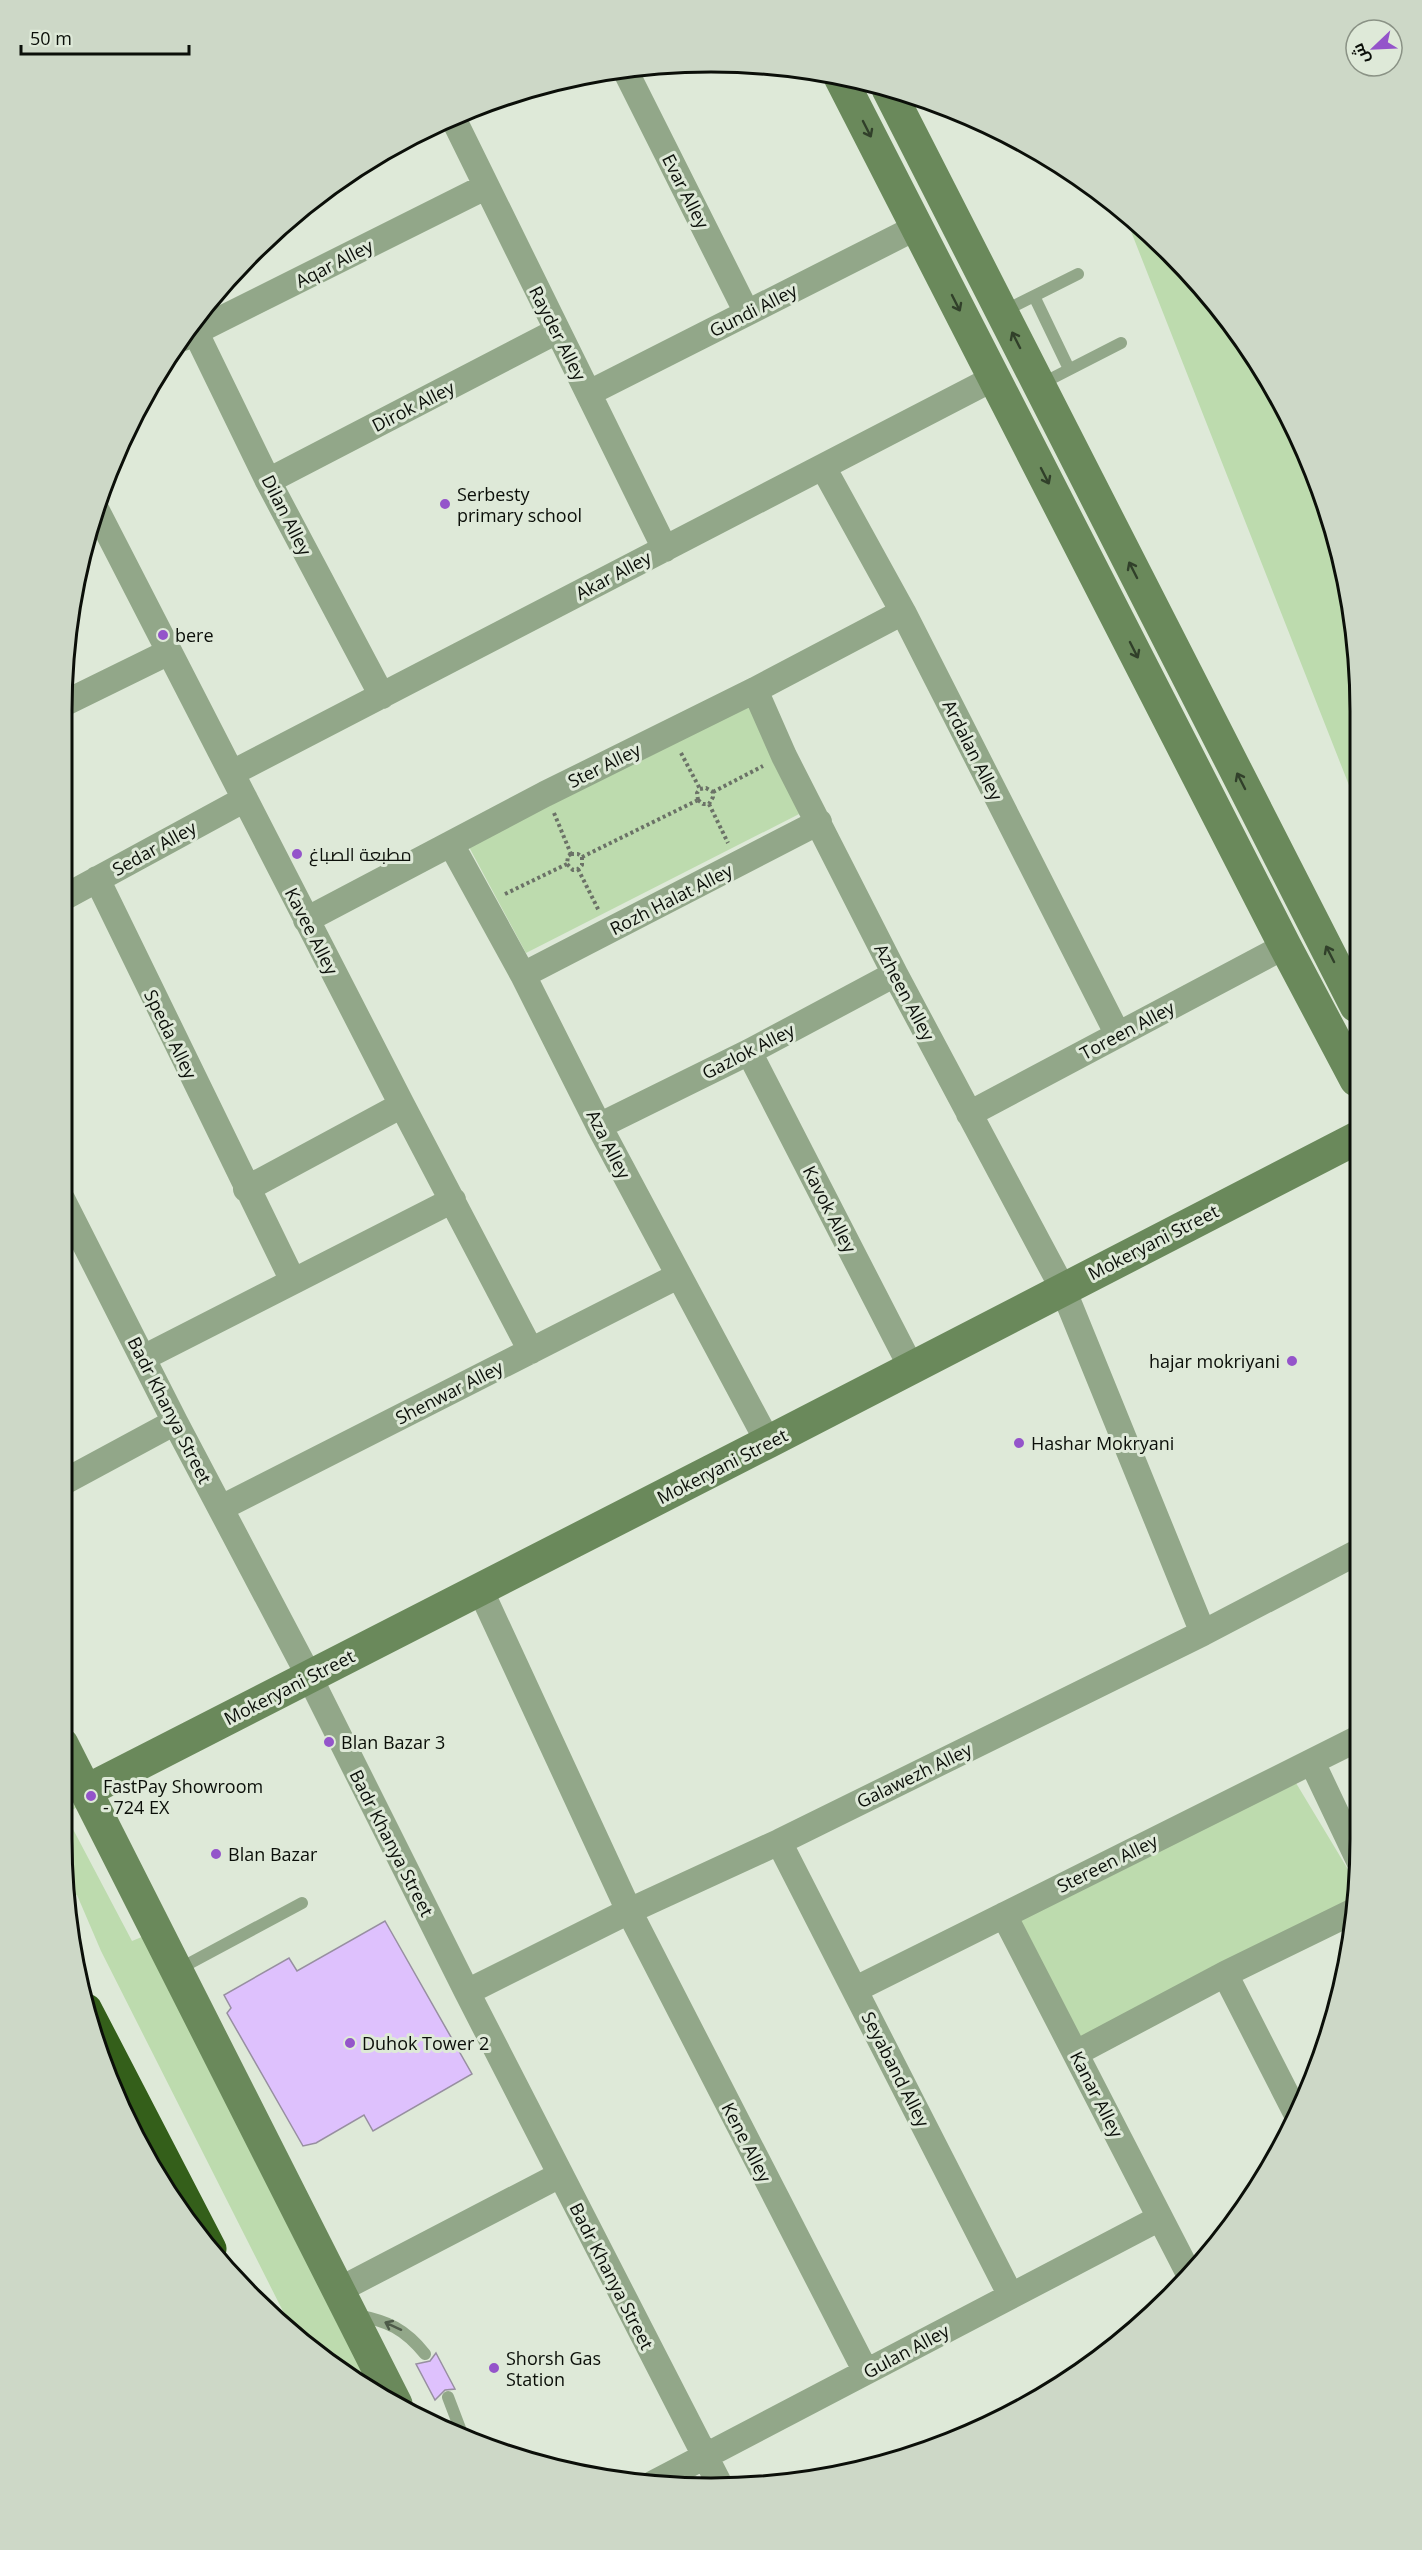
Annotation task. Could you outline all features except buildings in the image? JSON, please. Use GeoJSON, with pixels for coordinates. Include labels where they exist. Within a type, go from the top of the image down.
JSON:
{"type":"FeatureCollection","features":[{"type":"Feature","properties":{"kind":"highway"},"geometry":{"type":"LineString","coordinates":[[112,2060],[186,2202]]}},
{"type":"Feature","properties":{"kind":"main road"},"geometry":{"type":"LineString","coordinates":[[845,86],[1350,1069]]}},
{"type":"Feature","properties":{"kind":"main road"},"geometry":{"type":"LineString","coordinates":[[894,99],[1350,994]]}},
{"type":"Feature","properties":{"kind":"main road","name":"Mokeryani Street"},"geometry":{"type":"LineString","coordinates":[[86,1791],[1350,1142]]}},
{"type":"Feature","properties":{"kind":"main road"},"geometry":{"type":"LineString","coordinates":[[72,1764],[390,2391]]}},
{"type":"Feature","properties":{"kind":"street","name":"Evar Alley"},"geometry":{"type":"LineString","coordinates":[[628,77],[747,313]]}},
{"type":"Feature","properties":{"kind":"street","name":"Rayder Alley"},"geometry":{"type":"LineString","coordinates":[[456,125],[665,549]]}},
{"type":"Feature","properties":{"kind":"street","name":"Aqar Alley"},"geometry":{"type":"LineString","coordinates":[[197,331],[485,187]]}},
{"type":"Feature","properties":{"kind":"street","name":"Gundi Alley"},"geometry":{"type":"LineString","coordinates":[[589,393],[917,227]]}},
{"type":"Feature","properties":{"kind":"street","name":"Dirok Alley"},"geometry":{"type":"LineString","coordinates":[[268,481],[557,331]]}},
{"type":"Feature","properties":{"kind":"street","name":"Dilan Alley"},"geometry":{"type":"LineString","coordinates":[[192,339],[381,696]]}},
{"type":"Feature","properties":{"kind":"street","name":"Akar Alley"},"geometry":{"type":"LineString","coordinates":[[232,773],[994,378]]}},
{"type":"Feature","properties":{"kind":"street","name":"Ardalan Alley"},"geometry":{"type":"LineString","coordinates":[[823,467],[903,612],[1118,1035]]}},
{"type":"Feature","properties":{"kind":"street","name":"Kavee Alley"},"geometry":{"type":"LineString","coordinates":[[102,520],[306,920],[531,1350]]}},
{"type":"Feature","properties":{"kind":"street","name":"Ster Alley"},"geometry":{"type":"LineString","coordinates":[[306,920],[545,794],[755,690],[903,612]]}},
{"type":"Feature","properties":{"kind":"street"},"geometry":{"type":"LineString","coordinates":[[72,699],[169,652]]}},
{"type":"Feature","properties":{"kind":"street","name":"Azheen Alley"},"geometry":{"type":"LineString","coordinates":[[755,690],[784,756],[895,974],[1063,1289],[1203,1633]]}},
{"type":"Feature","properties":{"kind":"street","name":"Sedar Alley"},"geometry":{"type":"LineString","coordinates":[[72,893],[245,799]]}},
{"type":"Feature","properties":{"kind":"street","name":"Rozh Halat Alley"},"geometry":{"type":"LineString","coordinates":[[523,975],[819,822]]}},
{"type":"Feature","properties":{"kind":"street","name":"Aza Alley"},"geometry":{"type":"LineString","coordinates":[[451,844],[523,975],[599,1126],[768,1442]]}},
{"type":"Feature","properties":{"kind":"street","name":"Speda Alley"},"geometry":{"type":"LineString","coordinates":[[97,879],[246,1189],[293,1281]]}},
{"type":"Feature","properties":{"kind":"street","name":"Toreen Alley"},"geometry":{"type":"LineString","coordinates":[[969,1114],[1285,946]]}},
{"type":"Feature","properties":{"kind":"street","name":"Gazlok Alley"},"geometry":{"type":"LineString","coordinates":[[599,1126],[749,1052],[895,974]]}},
{"type":"Feature","properties":{"kind":"street","name":"Kavok Alley"},"geometry":{"type":"LineString","coordinates":[[749,1052],[911,1367]]}},
{"type":"Feature","properties":{"kind":"street"},"geometry":{"type":"LineString","coordinates":[[246,1189],[402,1105]]}},
{"type":"Feature","properties":{"kind":"street"},"geometry":{"type":"LineString","coordinates":[[143,1358],[453,1200]]}},
{"type":"Feature","properties":{"kind":"street","name":"Badr Khanya Street"},"geometry":{"type":"LineString","coordinates":[[72,1219],[175,1422],[309,1676],[467,1992],[716,2478]]}},
{"type":"Feature","properties":{"kind":"street","name":"Shenwar Alley"},"geometry":{"type":"LineString","coordinates":[[221,1508],[678,1276]]}},
{"type":"Feature","properties":{"kind":"street"},"geometry":{"type":"LineString","coordinates":[[72,1478],[175,1422]]}},
{"type":"Feature","properties":{"kind":"street","name":"Galawezh Alley"},"geometry":{"type":"LineString","coordinates":[[467,1992],[629,1911],[779,1842],[1203,1633],[1350,1556]]}},
{"type":"Feature","properties":{"kind":"street","name":"Kene Alley"},"geometry":{"type":"LineString","coordinates":[[480,1589],[629,1911],[866,2372]]}},
{"type":"Feature","properties":{"kind":"street","name":"Stereen Alley"},"geometry":{"type":"LineString","coordinates":[[856,1989],[1350,1742]]}},
{"type":"Feature","properties":{"kind":"street"},"geometry":{"type":"LineString","coordinates":[[1312,1761],[1350,1842]]}},
{"type":"Feature","properties":{"kind":"street","name":"Seyaband Alley"},"geometry":{"type":"LineString","coordinates":[[779,1842],[1011,2296]]}},
{"type":"Feature","properties":{"kind":"street","name":"Kanar Alley"},"geometry":{"type":"LineString","coordinates":[[1004,1914],[1185,2267]]}},
{"type":"Feature","properties":{"kind":"street"},"geometry":{"type":"LineString","coordinates":[[1076,2053],[1225,1974],[1346,1915]]}},
{"type":"Feature","properties":{"kind":"street"},"geometry":{"type":"LineString","coordinates":[[1225,1974],[1292,2105]]}},
{"type":"Feature","properties":{"kind":"street"},"geometry":{"type":"LineString","coordinates":[[345,2302],[560,2175]]}},
{"type":"Feature","properties":{"kind":"street","name":"Gulan Alley"},"geometry":{"type":"LineString","coordinates":[[666,2477],[1160,2218]]}},
{"type":"Feature","properties":{"kind":"lane"},"geometry":{"type":"LineString","coordinates":[[1002,312],[1078,274]]}},
{"type":"Feature","properties":{"kind":"lane"},"geometry":{"type":"LineString","coordinates":[[1034,296],[1069,369]]}},
{"type":"Feature","properties":{"kind":"lane"},"geometry":{"type":"LineString","coordinates":[[1039,385],[1121,343]]}},
{"type":"Feature","properties":{"kind":"lane"},"geometry":{"type":"LineString","coordinates":[[175,1971],[302,1903]]}},
{"type":"Feature","properties":{"kind":"lane"},"geometry":{"type":"LineString","coordinates":[[345,2302],[374,2318],[396,2326],[412,2337],[425,2354]]}},
{"type":"Feature","properties":{"kind":"lane"},"geometry":{"type":"LineString","coordinates":[[448,2397],[459,2426]]}},
{"type":"Feature","properties":{"kind":"path"},"geometry":{"type":"LineString","coordinates":[[680,751],[700,789]]}},
{"type":"Feature","properties":{"kind":"path"},"geometry":{"type":"LineString","coordinates":[[713,792],[784,756]]}},
{"type":"Feature","properties":{"kind":"path"},"geometry":{"type":"LineString","coordinates":[[700,789],[706,788],[713,792]]}},
{"type":"Feature","properties":{"kind":"path"},"geometry":{"type":"LineString","coordinates":[[700,789],[697,793],[698,800],[709,804]]}},
{"type":"Feature","properties":{"kind":"path"},"geometry":{"type":"LineString","coordinates":[[709,804],[713,792]]}},
{"type":"Feature","properties":{"kind":"path"},"geometry":{"type":"LineString","coordinates":[[545,794],[571,854]]}},
{"type":"Feature","properties":{"kind":"path"},"geometry":{"type":"LineString","coordinates":[[582,857],[698,800]]}},
{"type":"Feature","properties":{"kind":"path"},"geometry":{"type":"LineString","coordinates":[[709,804],[739,865]]}},
{"type":"Feature","properties":{"kind":"path"},"geometry":{"type":"LineString","coordinates":[[571,854],[578,854],[582,857]]}},
{"type":"Feature","properties":{"kind":"path"},"geometry":{"type":"LineString","coordinates":[[567,864],[568,856],[571,854]]}},
{"type":"Feature","properties":{"kind":"path"},"geometry":{"type":"LineString","coordinates":[[567,864],[573,870],[578,869],[582,865],[582,857]]}},
{"type":"Feature","properties":{"kind":"path"},"geometry":{"type":"LineString","coordinates":[[502,896],[567,864]]}},
{"type":"Feature","properties":{"kind":"path"},"geometry":{"type":"LineString","coordinates":[[578,869],[609,930]]}},
{"type":"Feature","properties":{"kind":"green space"},"geometry":{"type":"Polygon","coordinates":[[[1130,230],[1163,259],[1218,322],[1264,392],[1301,466],[1328,546],[1345,628],[1349,669],[1350,788],[1130,230]]]}},
{"type":"Feature","properties":{"kind":"green space"},"geometry":{"type":"Polygon","coordinates":[[[749,698],[805,811],[526,953],[469,847],[749,698]]]}},
{"type":"Feature","properties":{"kind":"green space"},"geometry":{"type":"Polygon","coordinates":[[[1296,1783],[1349,1871],[1346,1910],[1078,2045],[1014,1921],[1296,1783]]]}},
{"type":"Feature","properties":{"kind":"green space"},"geometry":{"type":"Polygon","coordinates":[[[72,1787],[81,1805],[72,1810],[72,1787]]]}},
{"type":"Feature","properties":{"kind":"green space"},"geometry":{"type":"Polygon","coordinates":[[[72,1827],[132,1941],[149,1934],[382,2386],[322,2346],[284,2314],[101,1951],[77,1895],[74,1896],[73,1881],[72,1827]]]}},
{"type":"Feature","properties":{"kind":"place","name":"Serbesty primary school"},"geometry":{"type":"Point","coordinates":[445,504]}},
{"type":"Feature","properties":{"kind":"place","name":"bere"},"geometry":{"type":"Point","coordinates":[163,635]}},
{"type":"Feature","properties":{"kind":"place","name":"مطبعة الصباغ"},"geometry":{"type":"Point","coordinates":[297,854]}},
{"type":"Feature","properties":{"kind":"place","name":"hajar mokriyani"},"geometry":{"type":"Point","coordinates":[1292,1361]}},
{"type":"Feature","properties":{"kind":"place","name":"Hashar Mokryani"},"geometry":{"type":"Point","coordinates":[1019,1443]}},
{"type":"Feature","properties":{"kind":"place","name":"Blan Bazar 3"},"geometry":{"type":"Point","coordinates":[329,1742]}},
{"type":"Feature","properties":{"kind":"place","name":"FastPay Showroom - 724 EX"},"geometry":{"type":"Point","coordinates":[91,1796]}},
{"type":"Feature","properties":{"kind":"place","name":"Blan Bazar"},"geometry":{"type":"Point","coordinates":[216,1854]}},
{"type":"Feature","properties":{"kind":"place","name":"Duhok Tower 2"},"geometry":{"type":"Point","coordinates":[350,2043]}},
{"type":"Feature","properties":{"kind":"place","name":"Shorsh Gas Station"},"geometry":{"type":"Point","coordinates":[494,2368]}}]}
